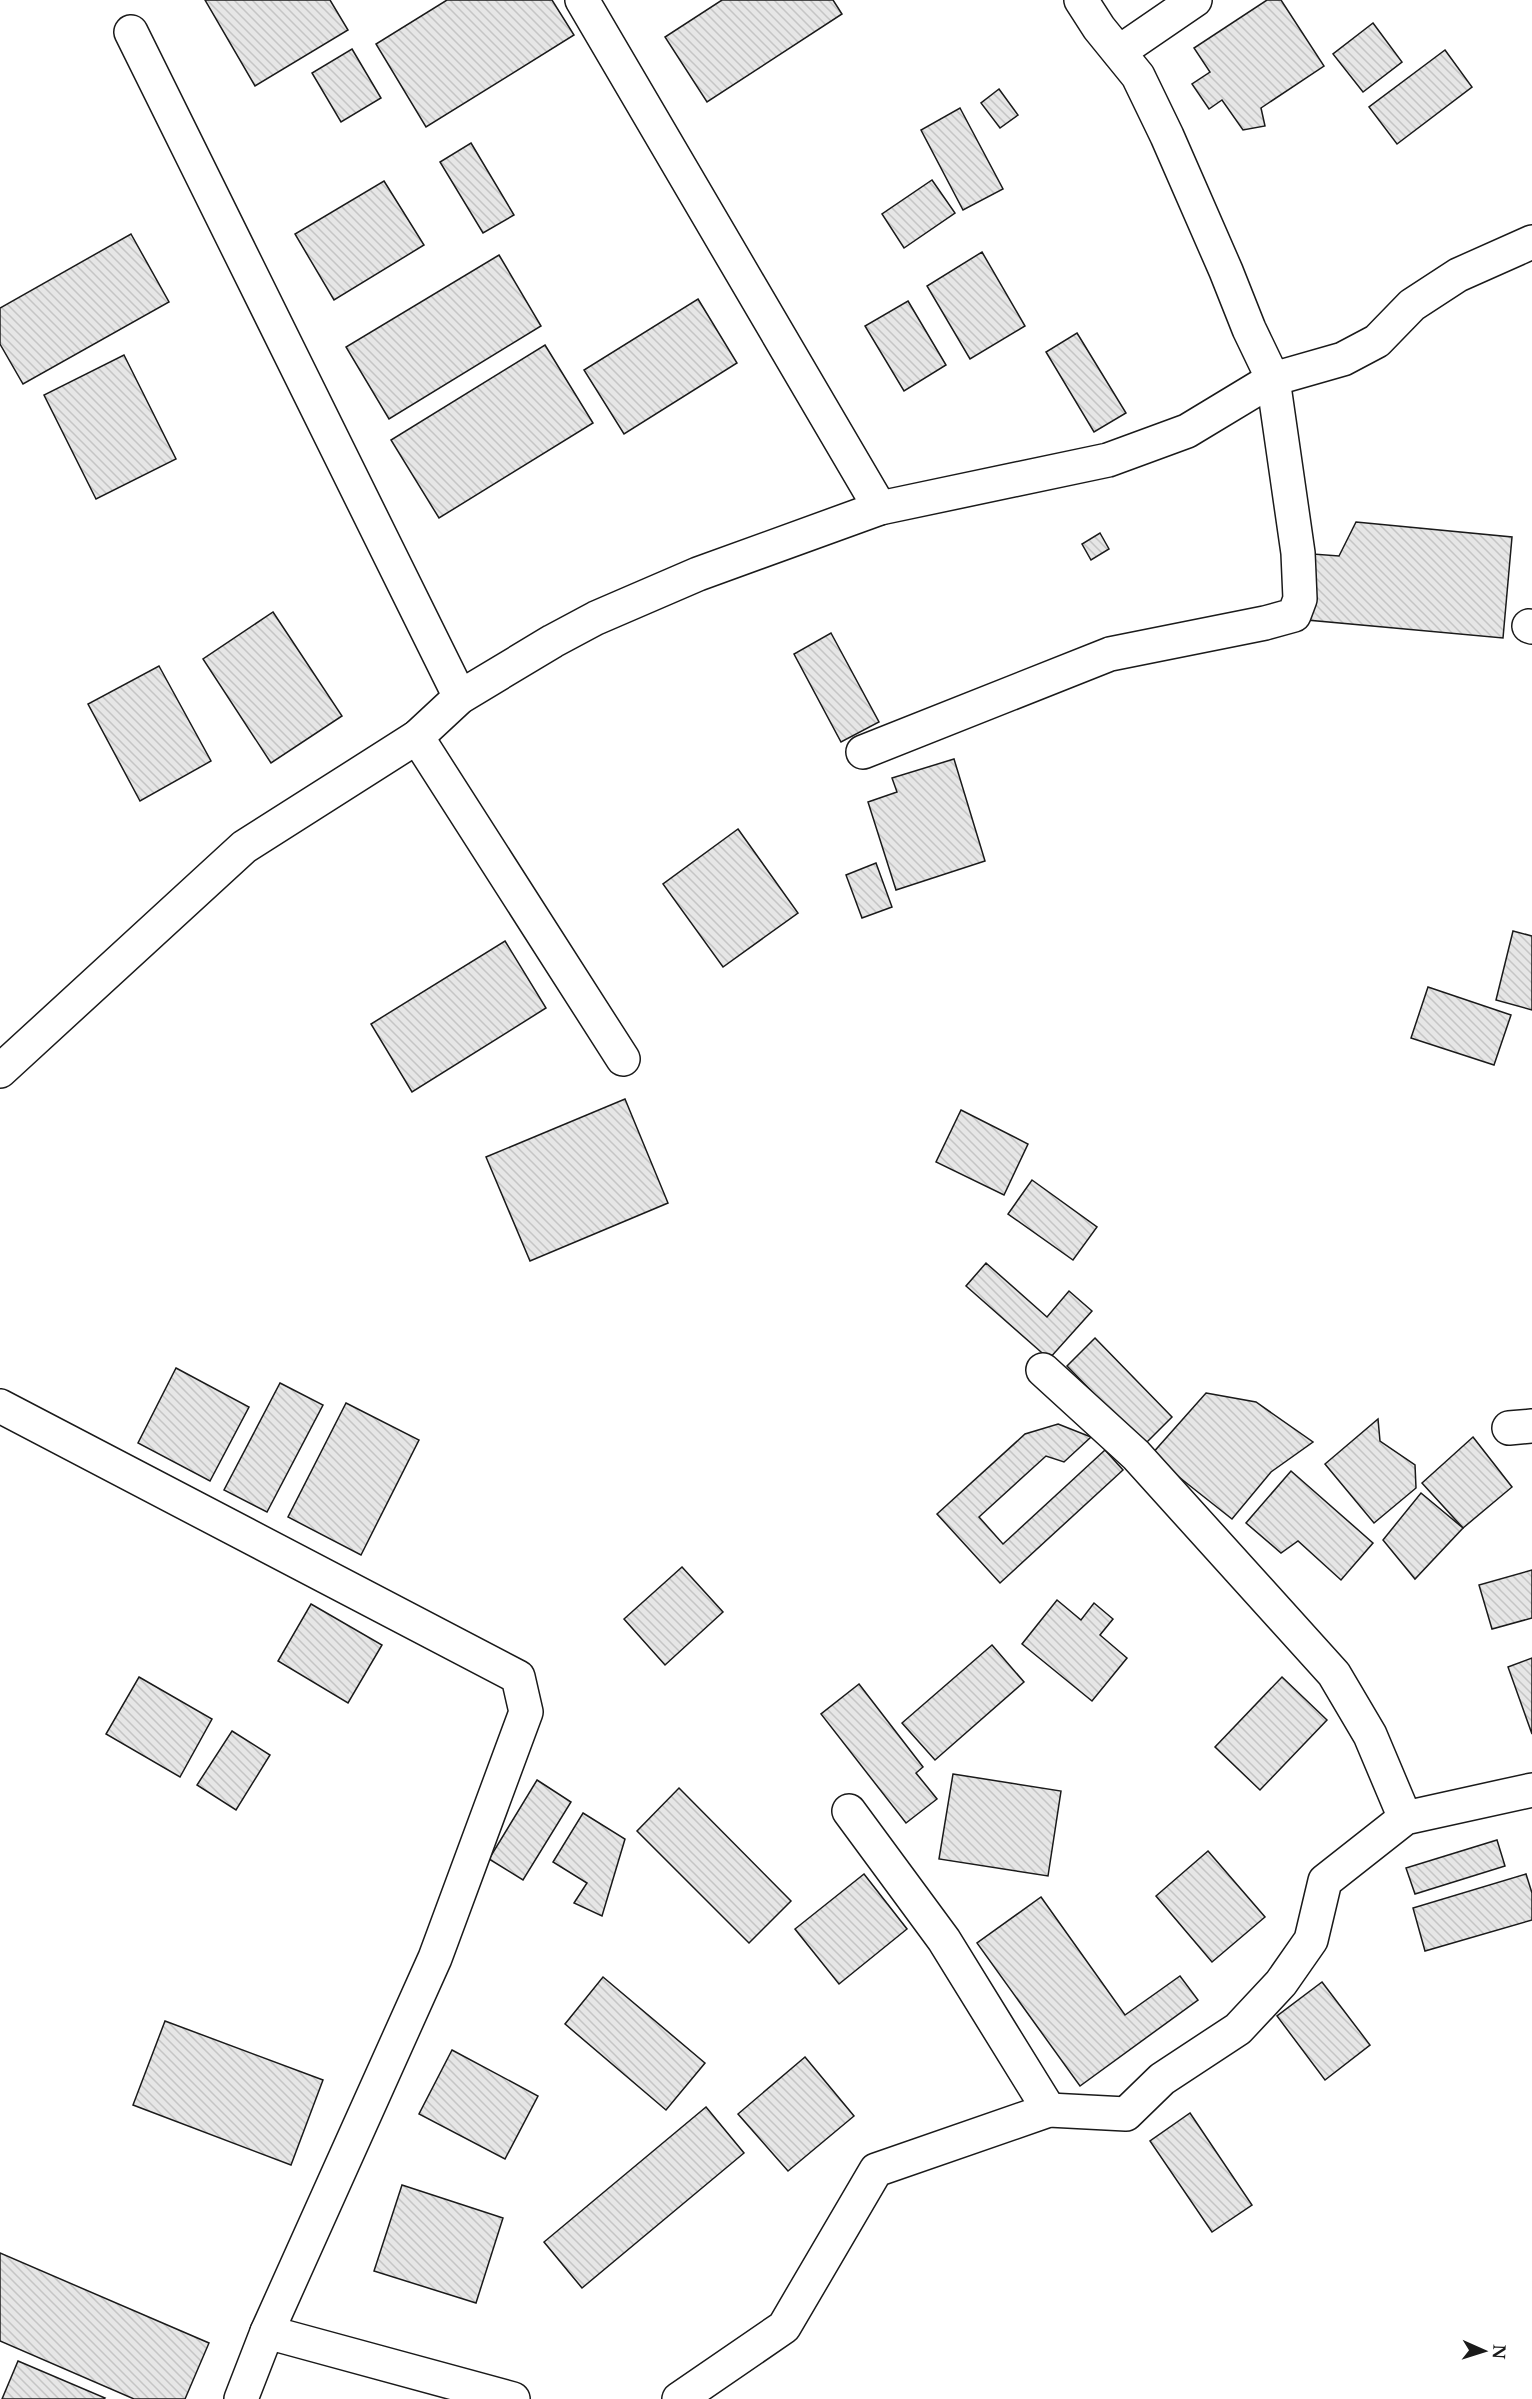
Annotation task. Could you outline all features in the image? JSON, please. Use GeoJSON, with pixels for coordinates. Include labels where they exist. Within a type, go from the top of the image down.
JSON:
{"type":"FeatureCollection","features":[{"type":"Feature","properties":{"kind":"street"},"geometry":{"type":"LineString","coordinates":[[582,0],[880,508]]}},
{"type":"Feature","properties":{"kind":"street"},"geometry":{"type":"LineString","coordinates":[[863,752],[1110,654],[1265,623],[1294,615],[1300,599],[1298,554],[1273,379],[1138,76],[1099,28],[1081,0]]}},
{"type":"Feature","properties":{"kind":"street"},"geometry":{"type":"LineString","coordinates":[[1119,52],[1195,0]]}},
{"type":"Feature","properties":{"kind":"street"},"geometry":{"type":"LineString","coordinates":[[131,32],[460,697]]}},
{"type":"Feature","properties":{"kind":"street"},"geometry":{"type":"LineString","coordinates":[[0,1071],[244,847],[417,737],[460,697],[553,641],[596,618],[698,574],[880,508],[1108,460],[1187,431],[1273,379],[1343,359],[1377,341],[1412,305],[1458,275],[1532,242]]}},
{"type":"Feature","properties":{"kind":"street"},"geometry":{"type":"LineString","coordinates":[[417,737],[623,1059]]}},
{"type":"Feature","properties":{"kind":"street"},"geometry":{"type":"LineString","coordinates":[[1043,1370],[1136,1455],[1334,1674],[1370,1735],[1405,1818]]}},
{"type":"Feature","properties":{"kind":"street"},"geometry":{"type":"LineString","coordinates":[[0,1406],[518,1677],[526,1712],[435,1958],[267,2332],[241,2399]]}},
{"type":"Feature","properties":{"kind":"street"},"geometry":{"type":"LineString","coordinates":[[679,2399],[784,2327],[876,2170],[1049,2110],[1126,2114],[1162,2079],[1238,2029],[1281,1983],[1311,1941],[1325,1881],[1405,1818],[1532,1790]]}},
{"type":"Feature","properties":{"kind":"street"},"geometry":{"type":"LineString","coordinates":[[849,1811],[944,1940],[1049,2110]]}},
{"type":"Feature","properties":{"kind":"street"},"geometry":{"type":"LineString","coordinates":[[267,2332],[513,2399]]}},
{"type":"Feature","properties":{"kind":"building"},"geometry":{"type":"Polygon","coordinates":[[[205,0],[330,0],[348,30],[255,86],[205,0]]]}},
{"type":"Feature","properties":{"kind":"building"},"geometry":{"type":"Polygon","coordinates":[[[447,0],[552,0],[574,35],[426,127],[376,44],[447,0]]]}},
{"type":"Feature","properties":{"kind":"building"},"geometry":{"type":"Polygon","coordinates":[[[722,0],[833,0],[842,14],[707,102],[665,37],[722,0]]]}},
{"type":"Feature","properties":{"kind":"building"},"geometry":{"type":"Polygon","coordinates":[[[1267,0],[1281,0],[1324,66],[1261,108],[1265,126],[1243,130],[1222,100],[1209,109],[1192,84],[1210,72],[1194,48],[1267,0]]]}},
{"type":"Feature","properties":{"kind":"building"},"geometry":{"type":"Polygon","coordinates":[[[1373,23],[1402,62],[1363,92],[1333,54],[1373,23]]]}},
{"type":"Feature","properties":{"kind":"building"},"geometry":{"type":"Polygon","coordinates":[[[352,49],[381,98],[341,122],[312,73],[352,49]]]}},
{"type":"Feature","properties":{"kind":"building"},"geometry":{"type":"Polygon","coordinates":[[[1445,50],[1472,87],[1397,144],[1369,107],[1445,50]]]}},
{"type":"Feature","properties":{"kind":"building"},"geometry":{"type":"Polygon","coordinates":[[[999,89],[1018,115],[1000,128],[981,103],[999,89]]]}},
{"type":"Feature","properties":{"kind":"building"},"geometry":{"type":"Polygon","coordinates":[[[960,108],[1003,189],[963,210],[921,130],[960,108]]]}},
{"type":"Feature","properties":{"kind":"building"},"geometry":{"type":"Polygon","coordinates":[[[471,143],[514,215],[483,233],[440,162],[471,143]]]}},
{"type":"Feature","properties":{"kind":"building"},"geometry":{"type":"Polygon","coordinates":[[[932,180],[955,213],[904,248],[882,214],[932,180]]]}},
{"type":"Feature","properties":{"kind":"building"},"geometry":{"type":"Polygon","coordinates":[[[384,181],[424,245],[334,300],[295,234],[384,181]]]}},
{"type":"Feature","properties":{"kind":"building"},"geometry":{"type":"Polygon","coordinates":[[[131,234],[169,302],[23,384],[0,344],[0,308],[131,234]]]}},
{"type":"Feature","properties":{"kind":"building"},"geometry":{"type":"Polygon","coordinates":[[[982,252],[1025,326],[970,359],[927,286],[982,252]]]}},
{"type":"Feature","properties":{"kind":"building"},"geometry":{"type":"Polygon","coordinates":[[[499,255],[541,326],[389,419],[346,347],[499,255]]]}},
{"type":"Feature","properties":{"kind":"building"},"geometry":{"type":"Polygon","coordinates":[[[698,299],[737,363],[624,434],[584,370],[698,299]]]}},
{"type":"Feature","properties":{"kind":"building"},"geometry":{"type":"Polygon","coordinates":[[[908,301],[946,365],[904,391],[865,326],[908,301]]]}},
{"type":"Feature","properties":{"kind":"building"},"geometry":{"type":"Polygon","coordinates":[[[1077,333],[1126,413],[1094,432],[1046,352],[1077,333]]]}},
{"type":"Feature","properties":{"kind":"building"},"geometry":{"type":"Polygon","coordinates":[[[545,345],[593,423],[439,518],[391,440],[545,345]]]}},
{"type":"Feature","properties":{"kind":"building"},"geometry":{"type":"Polygon","coordinates":[[[124,355],[176,459],[96,499],[44,395],[124,355]]]}},
{"type":"Feature","properties":{"kind":"building"},"geometry":{"type":"Polygon","coordinates":[[[1356,522],[1512,537],[1503,638],[1307,620],[1313,554],[1339,556],[1356,522]]]}},
{"type":"Feature","properties":{"kind":"building"},"geometry":{"type":"Polygon","coordinates":[[[1100,533],[1109,549],[1091,560],[1082,544],[1100,533]]]}},
{"type":"Feature","properties":{"kind":"building"},"geometry":{"type":"Polygon","coordinates":[[[273,612],[342,716],[271,763],[203,659],[273,612]]]}},
{"type":"Feature","properties":{"kind":"building"},"geometry":{"type":"Polygon","coordinates":[[[831,633],[879,722],[841,742],[794,654],[831,633]]]}},
{"type":"Feature","properties":{"kind":"building"},"geometry":{"type":"Polygon","coordinates":[[[159,666],[211,761],[140,801],[88,704],[159,666]]]}},
{"type":"Feature","properties":{"kind":"building"},"geometry":{"type":"Polygon","coordinates":[[[954,759],[985,861],[896,890],[868,802],[897,792],[892,778],[954,759]]]}},
{"type":"Feature","properties":{"kind":"building"},"geometry":{"type":"Polygon","coordinates":[[[738,829],[798,913],[723,967],[663,884],[738,829]]]}},
{"type":"Feature","properties":{"kind":"building"},"geometry":{"type":"Polygon","coordinates":[[[876,863],[892,907],[862,918],[846,875],[876,863]]]}},
{"type":"Feature","properties":{"kind":"building"},"geometry":{"type":"Polygon","coordinates":[[[1513,931],[1532,936],[1532,1010],[1496,1000],[1513,931]]]}},
{"type":"Feature","properties":{"kind":"building"},"geometry":{"type":"Polygon","coordinates":[[[505,941],[546,1008],[412,1092],[371,1024],[505,941]]]}},
{"type":"Feature","properties":{"kind":"building"},"geometry":{"type":"Polygon","coordinates":[[[1428,987],[1511,1015],[1494,1065],[1411,1038],[1428,987]]]}},
{"type":"Feature","properties":{"kind":"building"},"geometry":{"type":"Polygon","coordinates":[[[625,1099],[668,1203],[530,1261],[486,1157],[625,1099]]]}},
{"type":"Feature","properties":{"kind":"building"},"geometry":{"type":"Polygon","coordinates":[[[961,1110],[1028,1144],[1004,1195],[936,1162],[961,1110]]]}},
{"type":"Feature","properties":{"kind":"building"},"geometry":{"type":"Polygon","coordinates":[[[1032,1180],[1097,1227],[1073,1260],[1008,1214],[1032,1180]]]}},
{"type":"Feature","properties":{"kind":"building"},"geometry":{"type":"Polygon","coordinates":[[[986,1263],[1047,1317],[1069,1291],[1092,1311],[1049,1359],[966,1286],[986,1263]]]}},
{"type":"Feature","properties":{"kind":"building"},"geometry":{"type":"Polygon","coordinates":[[[1095,1338],[1172,1417],[1144,1445],[1067,1366],[1095,1338]]]}},
{"type":"Feature","properties":{"kind":"building"},"geometry":{"type":"Polygon","coordinates":[[[176,1368],[249,1407],[210,1481],[138,1443],[176,1368]]]}},
{"type":"Feature","properties":{"kind":"building"},"geometry":{"type":"Polygon","coordinates":[[[280,1383],[323,1405],[267,1512],[224,1490],[280,1383]]]}},
{"type":"Feature","properties":{"kind":"building"},"geometry":{"type":"Polygon","coordinates":[[[1206,1393],[1256,1402],[1313,1442],[1271,1472],[1232,1519],[1151,1455],[1206,1393]]]}},
{"type":"Feature","properties":{"kind":"building"},"geometry":{"type":"Polygon","coordinates":[[[346,1403],[419,1440],[361,1555],[288,1517],[346,1403]]]}},
{"type":"Feature","properties":{"kind":"building"},"geometry":{"type":"Polygon","coordinates":[[[1378,1419],[1380,1441],[1415,1465],[1416,1488],[1374,1523],[1325,1464],[1378,1419]]]}},
{"type":"Feature","properties":{"kind":"building"},"geometry":{"type":"Polygon","coordinates":[[[1058,1424],[1091,1437],[1064,1462],[1046,1456],[979,1517],[1003,1544],[1105,1450],[1123,1470],[1000,1583],[937,1514],[1025,1434],[1058,1424]]]}},
{"type":"Feature","properties":{"kind":"building"},"geometry":{"type":"Polygon","coordinates":[[[1473,1437],[1512,1487],[1463,1528],[1422,1483],[1473,1437]]]}},
{"type":"Feature","properties":{"kind":"building"},"geometry":{"type":"Polygon","coordinates":[[[1291,1471],[1373,1543],[1341,1580],[1298,1541],[1281,1553],[1246,1523],[1291,1471]]]}},
{"type":"Feature","properties":{"kind":"building"},"geometry":{"type":"Polygon","coordinates":[[[1421,1493],[1463,1528],[1415,1579],[1383,1540],[1421,1493]]]}},
{"type":"Feature","properties":{"kind":"building"},"geometry":{"type":"Polygon","coordinates":[[[682,1567],[723,1612],[665,1665],[624,1619],[682,1567]]]}},
{"type":"Feature","properties":{"kind":"building"},"geometry":{"type":"Polygon","coordinates":[[[1532,1570],[1532,1618],[1492,1629],[1479,1585],[1532,1570]]]}},
{"type":"Feature","properties":{"kind":"building"},"geometry":{"type":"Polygon","coordinates":[[[1057,1600],[1081,1620],[1094,1603],[1113,1619],[1100,1635],[1127,1658],[1092,1701],[1022,1644],[1057,1600]]]}},
{"type":"Feature","properties":{"kind":"building"},"geometry":{"type":"Polygon","coordinates":[[[311,1604],[382,1645],[348,1703],[278,1661],[311,1604]]]}},
{"type":"Feature","properties":{"kind":"building"},"geometry":{"type":"Polygon","coordinates":[[[992,1645],[1024,1682],[935,1760],[902,1723],[992,1645]]]}},
{"type":"Feature","properties":{"kind":"building"},"geometry":{"type":"Polygon","coordinates":[[[1532,1658],[1532,1734],[1508,1667],[1532,1658]]]}},
{"type":"Feature","properties":{"kind":"building"},"geometry":{"type":"Polygon","coordinates":[[[139,1677],[212,1719],[180,1777],[106,1734],[139,1677]]]}},
{"type":"Feature","properties":{"kind":"building"},"geometry":{"type":"Polygon","coordinates":[[[1282,1677],[1327,1720],[1260,1790],[1215,1747],[1282,1677]]]}},
{"type":"Feature","properties":{"kind":"building"},"geometry":{"type":"Polygon","coordinates":[[[859,1684],[923,1767],[916,1773],[937,1799],[906,1823],[821,1714],[859,1684]]]}},
{"type":"Feature","properties":{"kind":"building"},"geometry":{"type":"Polygon","coordinates":[[[232,1731],[270,1755],[236,1810],[197,1785],[232,1731]]]}},
{"type":"Feature","properties":{"kind":"building"},"geometry":{"type":"Polygon","coordinates":[[[953,1774],[1061,1791],[1048,1876],[939,1859],[953,1774]]]}},
{"type":"Feature","properties":{"kind":"building"},"geometry":{"type":"Polygon","coordinates":[[[537,1780],[571,1802],[523,1880],[489,1859],[537,1780]]]}},
{"type":"Feature","properties":{"kind":"building"},"geometry":{"type":"Polygon","coordinates":[[[679,1788],[791,1901],[749,1943],[637,1831],[679,1788]]]}},
{"type":"Feature","properties":{"kind":"building"},"geometry":{"type":"Polygon","coordinates":[[[583,1813],[625,1839],[602,1916],[574,1903],[587,1883],[553,1862],[583,1813]]]}},
{"type":"Feature","properties":{"kind":"building"},"geometry":{"type":"Polygon","coordinates":[[[1497,1840],[1505,1866],[1415,1894],[1406,1868],[1497,1840]]]}},
{"type":"Feature","properties":{"kind":"building"},"geometry":{"type":"Polygon","coordinates":[[[1208,1851],[1265,1917],[1212,1962],[1156,1896],[1208,1851]]]}},
{"type":"Feature","properties":{"kind":"building"},"geometry":{"type":"Polygon","coordinates":[[[864,1874],[907,1929],[839,1984],[795,1929],[864,1874]]]}},
{"type":"Feature","properties":{"kind":"building"},"geometry":{"type":"Polygon","coordinates":[[[1526,1874],[1532,1893],[1532,1920],[1425,1951],[1413,1908],[1526,1874]]]}},
{"type":"Feature","properties":{"kind":"building"},"geometry":{"type":"Polygon","coordinates":[[[1041,1897],[1125,2015],[1180,1976],[1198,2000],[1080,2086],[977,1943],[1041,1897]]]}},
{"type":"Feature","properties":{"kind":"building"},"geometry":{"type":"Polygon","coordinates":[[[603,1977],[705,2063],[666,2110],[565,2024],[603,1977]]]}},
{"type":"Feature","properties":{"kind":"building"},"geometry":{"type":"Polygon","coordinates":[[[1322,1982],[1370,2045],[1325,2080],[1277,2016],[1322,1982]]]}},
{"type":"Feature","properties":{"kind":"building"},"geometry":{"type":"Polygon","coordinates":[[[165,2021],[323,2080],[291,2165],[133,2105],[165,2021]]]}},
{"type":"Feature","properties":{"kind":"building"},"geometry":{"type":"Polygon","coordinates":[[[452,2050],[538,2096],[505,2159],[419,2114],[452,2050]]]}},
{"type":"Feature","properties":{"kind":"building"},"geometry":{"type":"Polygon","coordinates":[[[805,2057],[854,2116],[788,2171],[738,2114],[805,2057]]]}},
{"type":"Feature","properties":{"kind":"building"},"geometry":{"type":"Polygon","coordinates":[[[706,2107],[744,2153],[582,2288],[544,2242],[706,2107]]]}},
{"type":"Feature","properties":{"kind":"building"},"geometry":{"type":"Polygon","coordinates":[[[1190,2113],[1252,2205],[1212,2232],[1150,2141],[1190,2113]]]}},
{"type":"Feature","properties":{"kind":"building"},"geometry":{"type":"Polygon","coordinates":[[[402,2185],[503,2218],[476,2303],[374,2271],[402,2185]]]}},
{"type":"Feature","properties":{"kind":"building"},"geometry":{"type":"Polygon","coordinates":[[[0,2253],[209,2343],[185,2399],[134,2399],[0,2341],[0,2253]]]}},
{"type":"Feature","properties":{"kind":"building"},"geometry":{"type":"Polygon","coordinates":[[[18,2361],[105,2398],[2,2399],[18,2361]]]}}]}
